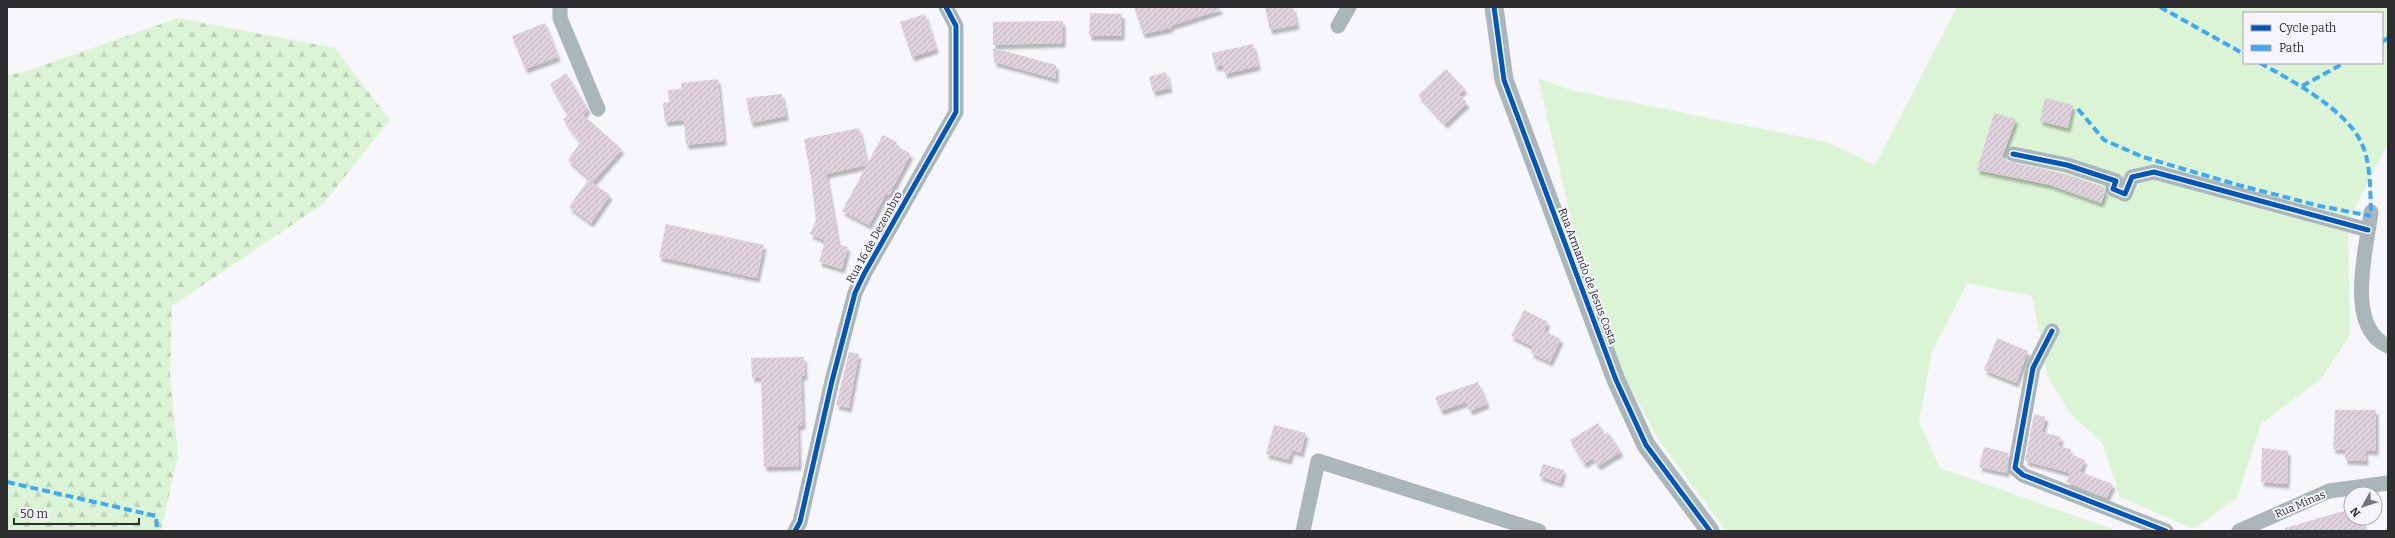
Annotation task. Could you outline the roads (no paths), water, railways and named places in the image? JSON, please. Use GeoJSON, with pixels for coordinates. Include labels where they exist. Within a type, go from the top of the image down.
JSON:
{"type":"FeatureCollection","features":[{"type":"Feature","properties":{"kind":"street"},"geometry":{"type":"LineString","coordinates":[[560,7],[560,18],[598,110]]}},
{"type":"Feature","properties":{"kind":"street","name":"Rua 16 de Dezembro"},"geometry":{"type":"LineString","coordinates":[[796,531],[800,522],[832,381],[855,293],[864,274],[956,112],[956,26],[946,7]]}},
{"type":"Feature","properties":{"kind":"street"},"geometry":{"type":"LineString","coordinates":[[1338,26],[1349,7]]}},
{"type":"Feature","properties":{"kind":"street","name":"Rua Armando de Jesus Costa"},"geometry":{"type":"LineString","coordinates":[[1494,7],[1504,80],[1616,380],[1646,445],[1710,531]]}},
{"type":"Feature","properties":{"kind":"street"},"geometry":{"type":"LineString","coordinates":[[2013,154],[2067,165],[2116,181],[2113,189],[2125,194],[2132,177],[2154,172],[2368,230]]}},
{"type":"Feature","properties":{"kind":"street"},"geometry":{"type":"LineString","coordinates":[[2371,212],[2361,274],[2361,305],[2369,329],[2388,346]]}},
{"type":"Feature","properties":{"kind":"street"},"geometry":{"type":"LineString","coordinates":[[2052,330],[2033,368],[2015,468],[2023,475],[2166,531]]}},
{"type":"Feature","properties":{"kind":"street"},"geometry":{"type":"LineString","coordinates":[[1302,531],[1318,461],[1539,531]]}},
{"type":"Feature","properties":{"kind":"street","name":"Rua Minas"},"geometry":{"type":"LineString","coordinates":[[2239,531],[2329,491],[2388,483]]}}]}
